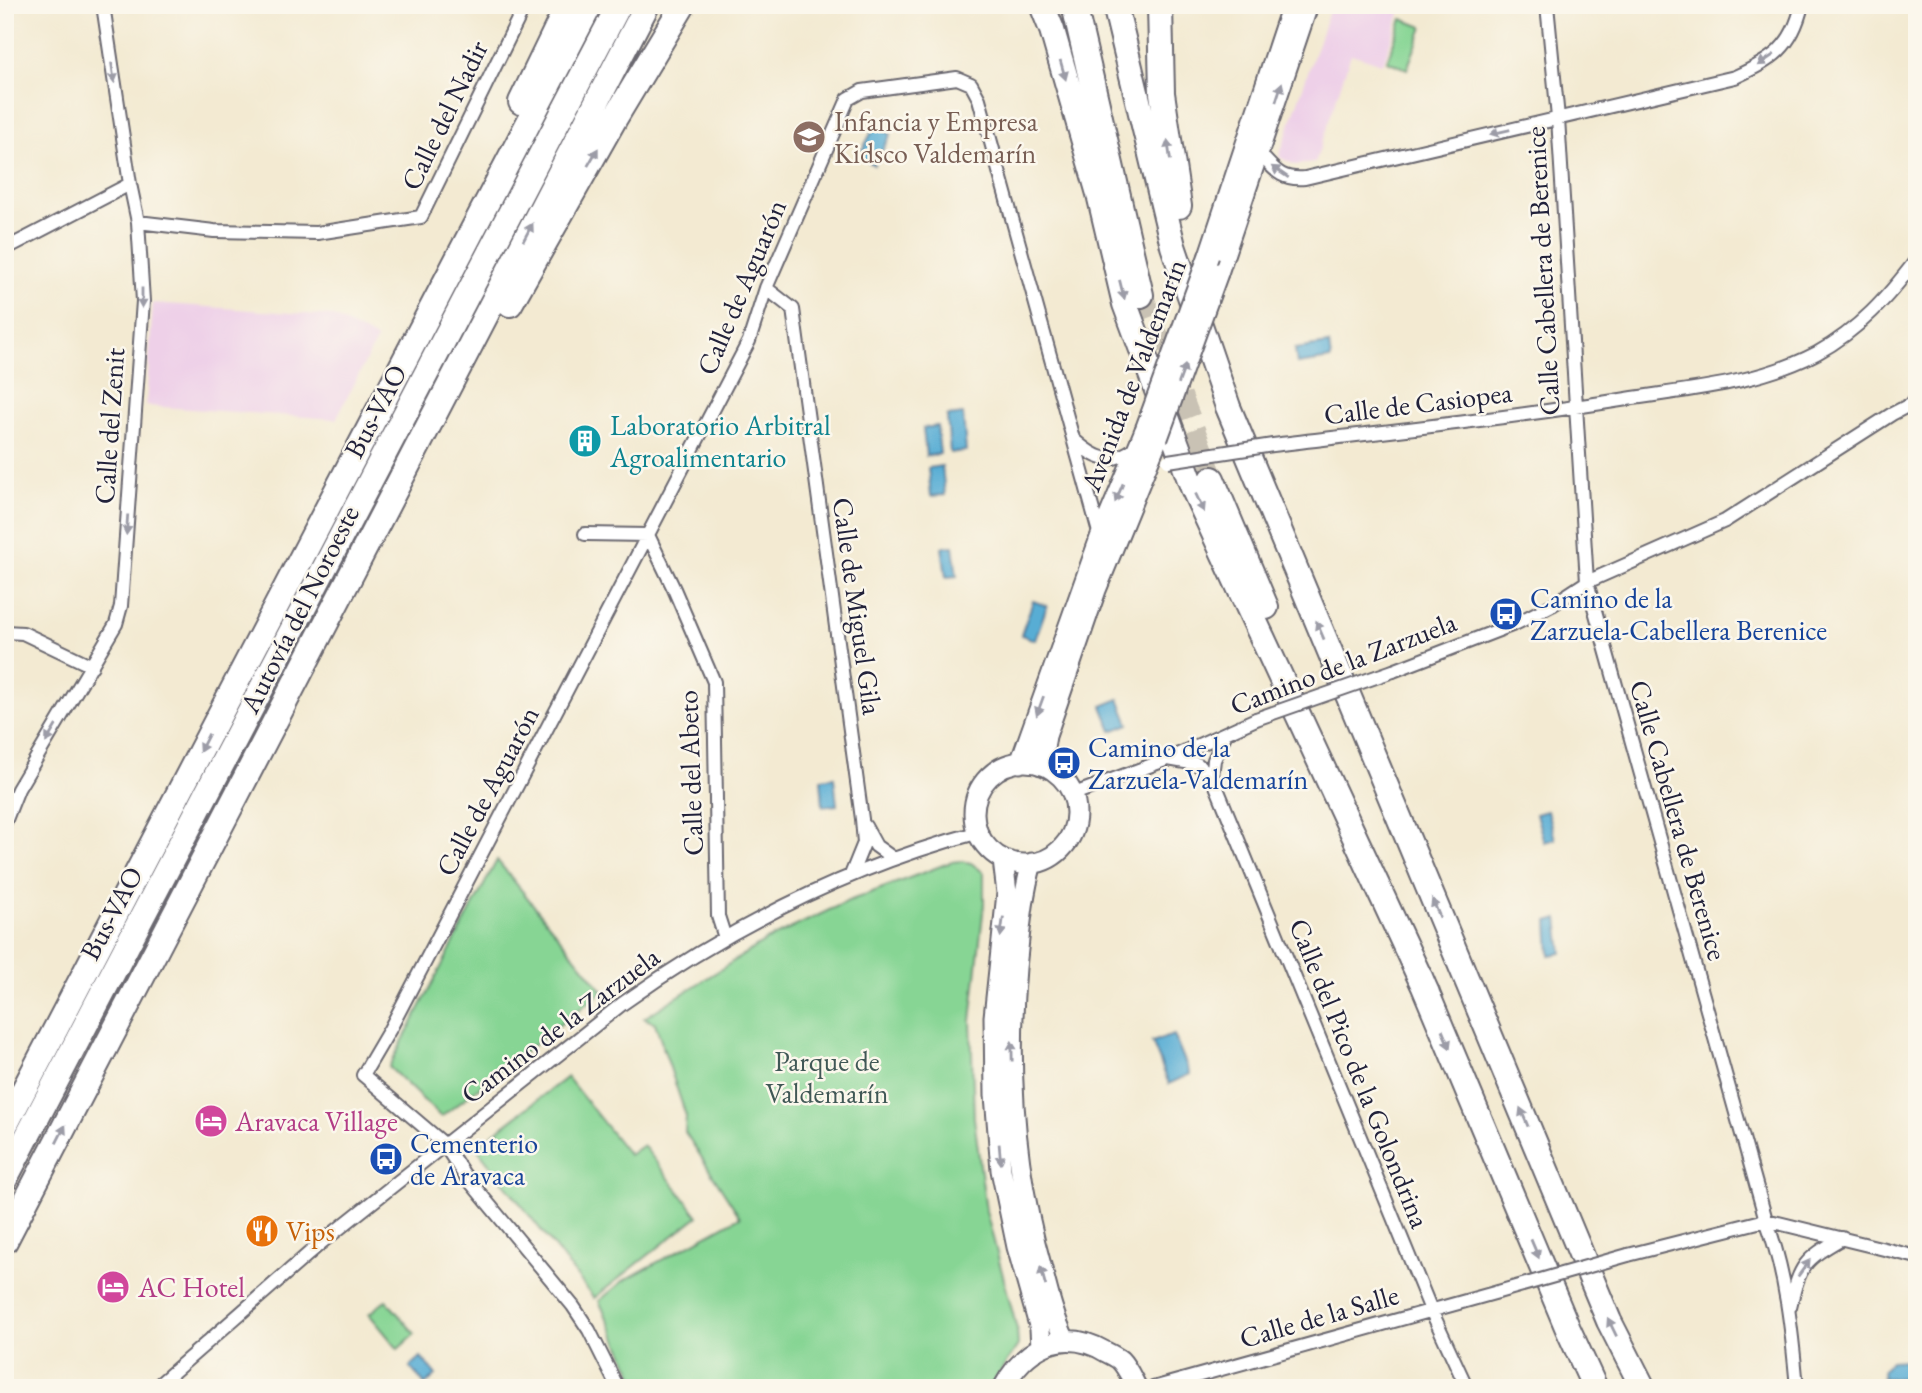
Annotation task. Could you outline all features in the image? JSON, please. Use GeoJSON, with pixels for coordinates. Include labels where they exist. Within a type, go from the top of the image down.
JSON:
{"type":"FeatureCollection","features":[{"type":"Feature","properties":{"kind":"highway"},"geometry":{"type":"LineString","coordinates":[[371,422],[374,395],[568,5]]}},
{"type":"Feature","properties":{"kind":"highway","name":"Autovía del Noroeste"},"geometry":{"type":"LineString","coordinates":[[5,1126],[590,5]]}},
{"type":"Feature","properties":{"kind":"highway","name":"Bus-VAO"},"geometry":{"type":"LineString","coordinates":[[5,1179],[620,5]]}},
{"type":"Feature","properties":{"kind":"highway","name":"Autovía del Noroeste"},"geometry":{"type":"LineString","coordinates":[[5,1241],[647,5]]}},
{"type":"Feature","properties":{"kind":"highway"},"geometry":{"type":"LineString","coordinates":[[615,118],[673,5]]}},
{"type":"Feature","properties":{"kind":"highway"},"geometry":{"type":"LineString","coordinates":[[135,988],[186,920],[517,290],[683,5]]}},
{"type":"Feature","properties":{"kind":"highway"},"geometry":{"type":"LineString","coordinates":[[1042,5],[1052,30],[1099,194],[1125,304],[1193,488],[1427,993]]}},
{"type":"Feature","properties":{"kind":"highway"},"geometry":{"type":"LineString","coordinates":[[1074,5],[1142,295]]}},
{"type":"Feature","properties":{"kind":"highway"},"geometry":{"type":"LineString","coordinates":[[1115,5],[1173,246],[1228,407],[1599,1296],[1643,1388]]}},
{"type":"Feature","properties":{"kind":"highway"},"geometry":{"type":"LineString","coordinates":[[1160,5],[1162,93],[1170,159],[1184,233],[1228,407]]}},
{"type":"Feature","properties":{"kind":"highway"},"geometry":{"type":"LineString","coordinates":[[1212,479],[1595,1388]]}},
{"type":"Feature","properties":{"kind":"highway"},"geometry":{"type":"LineString","coordinates":[[5,1109],[86,968]]}},
{"type":"Feature","properties":{"kind":"highway"},"geometry":{"type":"LineString","coordinates":[[5,1264],[18,1237],[30,1195]]}},
{"type":"Feature","properties":{"kind":"street","name":"Calle del Zenit"},"geometry":{"type":"LineString","coordinates":[[5,822],[18,789],[116,624],[121,606],[143,301],[138,222],[103,5]]}},
{"type":"Feature","properties":{"kind":"street","name":"Calle del Nadir"},"geometry":{"type":"LineString","coordinates":[[138,222],[214,231],[317,233],[421,217],[525,5]]}},
{"type":"Feature","properties":{"kind":"street","name":"Avenida de Valdemarín"},"geometry":{"type":"LineString","coordinates":[[1041,765],[1046,736],[1096,590],[1214,264],[1292,5]]}},
{"type":"Feature","properties":{"kind":"street","name":"Avenida de Valdemarín"},"geometry":{"type":"LineString","coordinates":[[1214,264],[1259,153],[1308,5]]}},
{"type":"Feature","properties":{"kind":"street","name":"Calle Cabellera de Berenice"},"geometry":{"type":"LineString","coordinates":[[1547,5],[1558,118],[1587,582],[1766,1220],[1778,1253],[1797,1388]]}},
{"type":"Feature","properties":{"kind":"street"},"geometry":{"type":"LineString","coordinates":[[1259,153],[1280,174],[1290,179],[1305,178],[1735,77],[1769,61],[1787,41],[1802,5]]}},
{"type":"Feature","properties":{"kind":"street","name":"Calle de Aguarón"},"geometry":{"type":"LineString","coordinates":[[444,1144],[363,1075],[396,1018],[749,341],[766,288],[848,99],[862,91],[957,78],[971,85],[979,99],[1100,538]]}},
{"type":"Feature","properties":{"kind":"street"},"geometry":{"type":"LineString","coordinates":[[5,249],[130,184]]}},
{"type":"Feature","properties":{"kind":"street","name":"Calle de Casiopea"},"geometry":{"type":"LineString","coordinates":[[1097,457],[1116,458],[1149,449],[1273,445],[1575,407],[1748,380],[1816,353],[1855,328],[1886,300],[1917,259]]}},
{"type":"Feature","properties":{"kind":"street","name":"Calle de Miguel Gila"},"geometry":{"type":"LineString","coordinates":[[766,288],[793,309],[862,818],[864,843],[851,875]]}},
{"type":"Feature","properties":{"kind":"street","name":"Camino de la Zarzuela"},"geometry":{"type":"LineString","coordinates":[[1074,794],[1168,759],[1256,719],[1393,671],[1517,623],[1552,605],[1587,582],[1725,521],[1892,414],[1917,401]]}},
{"type":"Feature","properties":{"kind":"street"},"geometry":{"type":"LineString","coordinates":[[1073,439],[1090,455],[1097,457]]}},
{"type":"Feature","properties":{"kind":"street","name":"Avenida de Valdemarín"},"geometry":{"type":"LineString","coordinates":[[1020,763],[1100,538],[1149,449]]}},
{"type":"Feature","properties":{"kind":"street"},"geometry":{"type":"LineString","coordinates":[[1083,476],[1088,462],[1097,457]]}},
{"type":"Feature","properties":{"kind":"street"},"geometry":{"type":"LineString","coordinates":[[585,534],[648,535]]}},
{"type":"Feature","properties":{"kind":"street","name":"Calle del Abeto"},"geometry":{"type":"LineString","coordinates":[[648,535],[714,681],[718,916],[725,938]]}},
{"type":"Feature","properties":{"kind":"street"},"geometry":{"type":"LineString","coordinates":[[5,632],[23,633],[92,666]]}},
{"type":"Feature","properties":{"kind":"street"},"geometry":{"type":"LineString","coordinates":[[1212,776],[1214,761],[1226,733]]}},
{"type":"Feature","properties":{"kind":"street"},"geometry":{"type":"LineString","coordinates":[[1168,759],[1197,764],[1212,776]]}},
{"type":"Feature","properties":{"kind":"street"},"geometry":{"type":"LineString","coordinates":[[1031,761],[1041,765],[1058,772],[1074,794],[1077,812],[1069,839],[1050,857],[1032,863],[1003,860],[987,849],[976,833],[973,807],[984,782],[1004,766],[1031,761]]}},
{"type":"Feature","properties":{"kind":"street","name":"Calle del Pico de la Golondrina"},"geometry":{"type":"LineString","coordinates":[[1212,776],[1431,1310],[1467,1388]]}},
{"type":"Feature","properties":{"kind":"street","name":"Calle de Miguel Gila"},"geometry":{"type":"LineString","coordinates":[[862,818],[876,846],[894,859]]}},
{"type":"Feature","properties":{"kind":"street","name":"Camino de la Zarzuela"},"geometry":{"type":"LineString","coordinates":[[155,1388],[312,1250],[622,1004],[674,967],[725,938],[851,875],[976,833]]}},
{"type":"Feature","properties":{"kind":"street"},"geometry":{"type":"LineString","coordinates":[[1003,860],[1007,893],[994,1017],[995,1095],[1001,1170],[1017,1247],[1040,1329],[1041,1347]]}},
{"type":"Feature","properties":{"kind":"street"},"geometry":{"type":"LineString","coordinates":[[1032,863],[1023,895],[1012,1017],[1013,1094],[1019,1167],[1034,1243],[1057,1324],[1065,1340]]}},
{"type":"Feature","properties":{"kind":"street"},"geometry":{"type":"LineString","coordinates":[[444,1144],[463,1173],[573,1306],[589,1330],[618,1388]]}},
{"type":"Feature","properties":{"kind":"street"},"geometry":{"type":"LineString","coordinates":[[1766,1220],[1917,1257]]}},
{"type":"Feature","properties":{"kind":"street","name":"Calle de la Salle"},"geometry":{"type":"LineString","coordinates":[[1153,1388],[1628,1255],[1766,1220]]}},
{"type":"Feature","properties":{"kind":"street"},"geometry":{"type":"LineString","coordinates":[[1788,1314],[1798,1275],[1809,1260],[1842,1238]]}},
{"type":"Feature","properties":{"kind":"street"},"geometry":{"type":"LineString","coordinates":[[1003,1388],[1019,1362],[1041,1347],[1065,1340],[1091,1343],[1120,1360],[1136,1388]]}},
{"type":"Feature","properties":{"kind":"shaded area"},"geometry":{"type":"Polygon","coordinates":[[[1331,5],[1403,5],[1383,64],[1351,54],[1315,163],[1295,165],[1279,157],[1331,5]]]}},
{"type":"Feature","properties":{"kind":"shaded area"},"geometry":{"type":"Polygon","coordinates":[[[153,303],[332,316],[377,339],[336,419],[146,406],[153,303]]]}},
{"type":"Feature","properties":{"kind":"green space"},"geometry":{"type":"Polygon","coordinates":[[[1402,19],[1423,27],[1407,69],[1387,61],[1402,19]]]}},
{"type":"Feature","properties":{"kind":"green space"},"geometry":{"type":"Polygon","coordinates":[[[497,860],[603,991],[441,1117],[389,1067],[497,860]]]}},
{"type":"Feature","properties":{"kind":"green space","name":"Parque de Valdemarín"},"geometry":{"type":"Polygon","coordinates":[[[951,862],[971,863],[984,873],[984,904],[971,1021],[974,1118],[986,1211],[1017,1329],[1018,1345],[990,1388],[640,1388],[599,1301],[623,1281],[740,1217],[685,1132],[686,1116],[655,1023],[644,1018],[767,940],[846,902],[951,862]]]}},
{"type":"Feature","properties":{"kind":"green space"},"geometry":{"type":"Polygon","coordinates":[[[567,1077],[629,1155],[643,1145],[698,1216],[594,1298],[476,1147],[567,1077]]]}},
{"type":"Feature","properties":{"kind":"green space"},"geometry":{"type":"Polygon","coordinates":[[[386,1300],[415,1334],[398,1349],[369,1314],[386,1300]]]}},
{"type":"Feature","properties":{"kind":"water"},"geometry":{"type":"Polygon","coordinates":[[[875,126],[891,134],[874,165],[859,156],[875,126]]]}},
{"type":"Feature","properties":{"kind":"water"},"geometry":{"type":"Polygon","coordinates":[[[1329,344],[1331,359],[1297,364],[1295,349],[1329,344]]]}},
{"type":"Feature","properties":{"kind":"water"},"geometry":{"type":"Polygon","coordinates":[[[963,414],[966,451],[950,453],[947,416],[963,414]]]}},
{"type":"Feature","properties":{"kind":"water"},"geometry":{"type":"Polygon","coordinates":[[[937,426],[940,454],[926,456],[923,428],[937,426]]]}},
{"type":"Feature","properties":{"kind":"water"},"geometry":{"type":"Polygon","coordinates":[[[942,466],[945,495],[931,496],[928,468],[942,466]]]}},
{"type":"Feature","properties":{"kind":"water"},"geometry":{"type":"Polygon","coordinates":[[[953,546],[957,576],[946,577],[942,547],[953,546]]]}},
{"type":"Feature","properties":{"kind":"water"},"geometry":{"type":"Polygon","coordinates":[[[1033,601],[1047,606],[1035,640],[1021,635],[1033,601]]]}},
{"type":"Feature","properties":{"kind":"water"},"geometry":{"type":"Polygon","coordinates":[[[1119,699],[1129,724],[1112,731],[1102,706],[1119,699]]]}},
{"type":"Feature","properties":{"kind":"water"},"geometry":{"type":"Polygon","coordinates":[[[834,777],[837,805],[823,806],[821,779],[834,777]]]}},
{"type":"Feature","properties":{"kind":"water"},"geometry":{"type":"Polygon","coordinates":[[[1547,811],[1555,839],[1544,842],[1536,814],[1547,811]]]}},
{"type":"Feature","properties":{"kind":"water"},"geometry":{"type":"Polygon","coordinates":[[[1558,918],[1562,953],[1550,955],[1548,921],[1558,918]]]}},
{"type":"Feature","properties":{"kind":"water"},"geometry":{"type":"Polygon","coordinates":[[[1174,1035],[1190,1074],[1169,1084],[1152,1042],[1174,1035]]]}},
{"type":"Feature","properties":{"kind":"water"},"geometry":{"type":"Polygon","coordinates":[[[421,1357],[436,1375],[425,1385],[410,1367],[421,1357]]]}},
{"type":"Feature","properties":{"kind":"water"},"geometry":{"type":"Polygon","coordinates":[[[1906,1360],[1908,1378],[1883,1378],[1882,1371],[1890,1361],[1906,1360]]]}},
{"type":"Feature","properties":{"kind":"tunnel"},"geometry":{"type":"LineString","coordinates":[[1141,295],[1212,479]]}},
{"type":"Feature","properties":{"kind":"place","name":"Infancia y Empresa Kidsco Valdemarín"},"geometry":{"type":"Point","coordinates":[809,137]}},
{"type":"Feature","properties":{"kind":"place","name":"Laboratorio Arbitral Agroalimentario"},"geometry":{"type":"Point","coordinates":[585,441]}},
{"type":"Feature","properties":{"kind":"place","name":"Camino de la Zarzuela-Cabellera Berenice"},"geometry":{"type":"Point","coordinates":[1506,614]}},
{"type":"Feature","properties":{"kind":"place","name":"Camino de la Zarzuela-Valdemarín"},"geometry":{"type":"Point","coordinates":[1064,763]}},
{"type":"Feature","properties":{"kind":"place","name":"Aravaca Village"},"geometry":{"type":"Point","coordinates":[211,1121]}},
{"type":"Feature","properties":{"kind":"place","name":"Cementerio de Aravaca"},"geometry":{"type":"Point","coordinates":[386,1159]}},
{"type":"Feature","properties":{"kind":"place","name":"Vips"},"geometry":{"type":"Point","coordinates":[262,1231]}},
{"type":"Feature","properties":{"kind":"place","name":"AC Hotel"},"geometry":{"type":"Point","coordinates":[113,1287]}}]}
